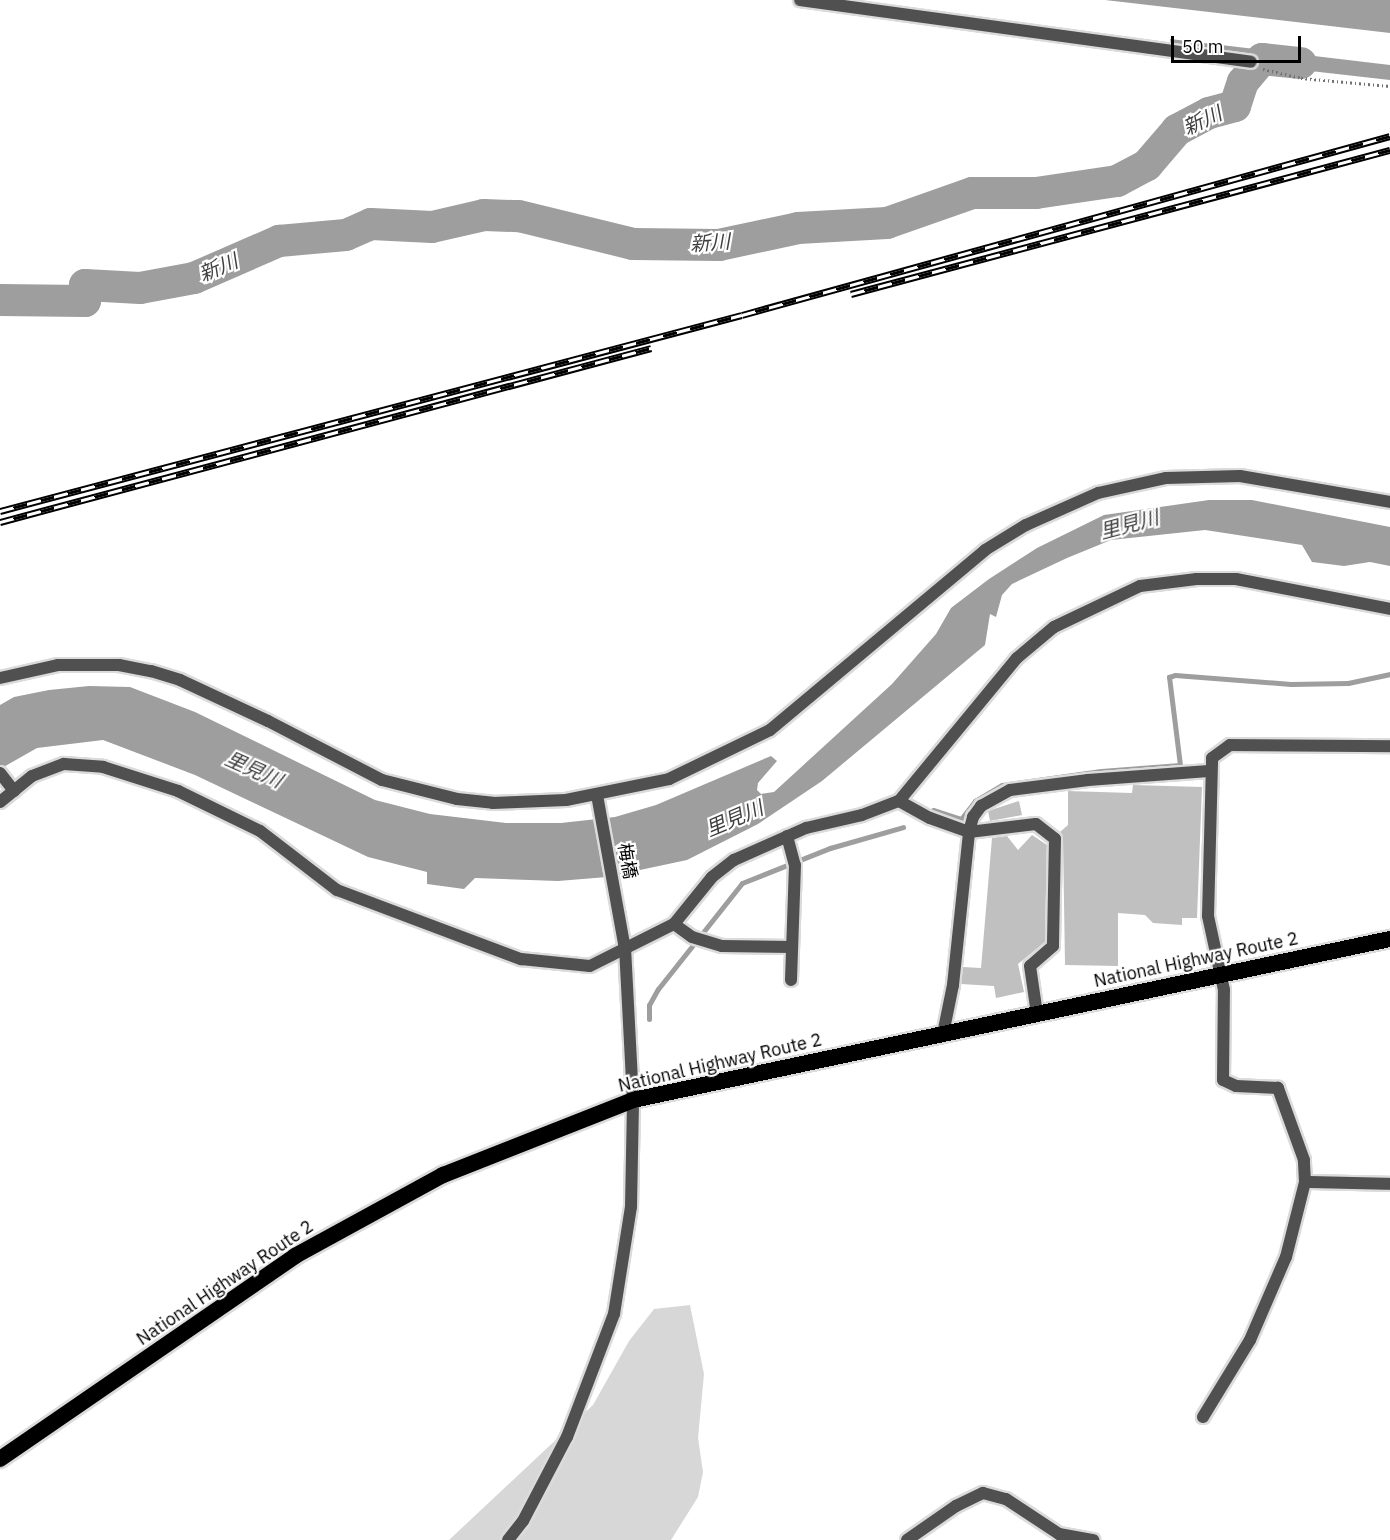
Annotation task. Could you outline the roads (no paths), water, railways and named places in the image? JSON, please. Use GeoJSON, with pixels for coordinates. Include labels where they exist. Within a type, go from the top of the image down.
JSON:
{"type":"FeatureCollection","features":[{"type":"Feature","properties":{"kind":"highway","name":"National Highway Route 2"},"geometry":{"type":"LineString","coordinates":[[0,1459],[295,1256],[443,1175],[633,1100],[1390,939]]}},
{"type":"Feature","properties":{"kind":"street"},"geometry":{"type":"LineString","coordinates":[[800,0],[1255,65]]}},
{"type":"Feature","properties":{"kind":"street"},"geometry":{"type":"LineString","coordinates":[[0,678],[58,664],[140,669],[180,680],[344,763],[420,791],[493,803],[598,798],[669,778],[770,730],[985,550],[1053,511],[1098,493],[1166,478],[1240,476],[1390,502]]}},
{"type":"Feature","properties":{"kind":"street"},"geometry":{"type":"LineString","coordinates":[[0,802],[7,782],[32,776],[64,764],[103,767],[178,791],[260,831],[337,890],[521,959],[590,966],[674,924],[712,877],[734,860],[787,836],[899,801],[1017,658],[1054,627],[1140,586],[1197,579],[1236,579],[1390,609]]}},
{"type":"Feature","properties":{"kind":"street"},"geometry":{"type":"LineString","coordinates":[[1203,1418],[1259,1319],[1286,1257],[1305,1182],[1304,1160],[1278,1088],[1236,1086],[1223,1080],[1226,1016],[1222,975],[1208,916],[1209,771],[1212,758],[1230,745],[1390,746]]}},
{"type":"Feature","properties":{"kind":"street"},"geometry":{"type":"LineString","coordinates":[[943,1034],[953,985],[969,832],[973,817],[981,806],[1010,790],[1088,780],[1209,771]]}},
{"type":"Feature","properties":{"kind":"street","name":"梅橋"},"geometry":{"type":"LineString","coordinates":[[508,1540],[523,1521],[567,1437],[615,1314],[631,1207],[633,1100],[625,949],[598,798]]}},
{"type":"Feature","properties":{"kind":"street"},"geometry":{"type":"LineString","coordinates":[[899,801],[930,818],[969,832],[1036,824],[1055,839],[1053,946],[1030,966],[1036,1014]]}},
{"type":"Feature","properties":{"kind":"street"},"geometry":{"type":"LineString","coordinates":[[787,836],[794,860],[791,980]]}},
{"type":"Feature","properties":{"kind":"street"},"geometry":{"type":"LineString","coordinates":[[674,924],[692,937],[722,946],[791,947]]}},
{"type":"Feature","properties":{"kind":"street"},"geometry":{"type":"LineString","coordinates":[[1305,1182],[1390,1184]]}},
{"type":"Feature","properties":{"kind":"street"},"geometry":{"type":"LineString","coordinates":[[907,1540],[956,1506],[983,1494],[1006,1499],[1056,1537],[1093,1540]]}},
{"type":"Feature","properties":{"kind":"water"},"geometry":{"type":"Polygon","coordinates":[[[1105,0],[1390,0],[1390,33],[1105,0]]]}},
{"type":"Feature","properties":{"kind":"water"},"geometry":{"type":"Polygon","coordinates":[[[1170,39],[1390,65],[1390,80],[1275,67],[1255,56],[1171,45],[1170,39]]]}},
{"type":"Feature","properties":{"kind":"water","name":"里見川"},"geometry":{"type":"Polygon","coordinates":[[[1209,500],[1252,500],[1390,527],[1390,566],[1370,562],[1344,566],[1312,562],[1302,545],[1205,530],[1111,540],[1067,558],[1012,584],[1002,595],[996,617],[990,614],[985,645],[822,781],[758,824],[687,860],[607,877],[558,881],[475,878],[464,889],[427,884],[427,872],[368,857],[195,775],[103,740],[37,748],[0,769],[0,705],[14,697],[49,690],[89,686],[130,687],[195,712],[375,800],[430,814],[506,823],[561,823],[615,817],[656,805],[771,756],[777,761],[758,783],[757,790],[761,794],[774,792],[892,684],[936,634],[951,608],[989,579],[1037,548],[1104,515],[1209,500]]]}},
{"type":"Feature","properties":{"kind":"waterway","name":"新川"},"geometry":{"type":"LineString","coordinates":[[0,300],[85,301],[85,285],[140,288],[194,278],[279,241],[346,235],[371,224],[432,227],[484,215],[519,216],[633,244],[719,245],[798,228],[887,223],[972,193],[1036,193],[1117,181],[1147,165],[1177,130],[1209,113],[1235,106],[1243,82],[1262,59],[1301,63]]}},
{"type":"Feature","properties":{"kind":"waterway"},"geometry":{"type":"LineString","coordinates":[[933,810],[961,819],[975,801],[1002,785],[1101,771],[1180,765],[1169,677],[1175,675],[1291,684],[1348,683],[1390,674]]}},
{"type":"Feature","properties":{"kind":"waterway"},"geometry":{"type":"LineString","coordinates":[[649,1019],[649,1005],[658,989],[742,883],[830,848],[903,827]]}},
{"type":"Feature","properties":{"kind":"railway"},"geometry":{"type":"LineString","coordinates":[[0,511],[742,315],[1390,136]]}},
{"type":"Feature","properties":{"kind":"railway"},"geometry":{"type":"LineString","coordinates":[[851,294],[1390,150]]}},
{"type":"Feature","properties":{"kind":"railway"},"geometry":{"type":"LineString","coordinates":[[0,522],[651,348]]}}]}
